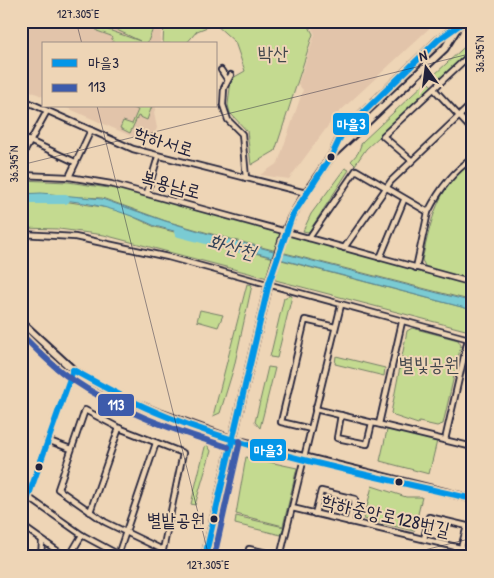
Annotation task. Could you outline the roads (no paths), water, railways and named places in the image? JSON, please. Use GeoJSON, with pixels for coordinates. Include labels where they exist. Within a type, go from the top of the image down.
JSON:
{"type":"FeatureCollection","features":[{"type":"Feature","properties":{"kind":"street"},"geometry":{"type":"LineString","coordinates":[[205,557],[231,439],[270,281],[284,234],[306,193],[332,155],[343,132],[438,40],[465,21]]}},
{"type":"Feature","properties":{"kind":"street"},"geometry":{"type":"LineString","coordinates":[[332,155],[446,48],[458,27]]}},
{"type":"Feature","properties":{"kind":"street"},"geometry":{"type":"LineString","coordinates":[[411,160],[383,136],[473,52]]}},
{"type":"Feature","properties":{"kind":"street"},"geometry":{"type":"LineString","coordinates":[[221,70],[229,77],[223,97],[224,113],[242,134],[246,178]]}},
{"type":"Feature","properties":{"kind":"street"},"geometry":{"type":"LineString","coordinates":[[434,89],[473,131]]}},
{"type":"Feature","properties":{"kind":"street","name":"학하서로"},"geometry":{"type":"LineString","coordinates":[[21,99],[133,149],[158,157],[306,193]]}},
{"type":"Feature","properties":{"kind":"street"},"geometry":{"type":"LineString","coordinates":[[344,248],[386,187],[411,160],[473,103]]}},
{"type":"Feature","properties":{"kind":"street"},"geometry":{"type":"LineString","coordinates":[[21,158],[47,111]]}},
{"type":"Feature","properties":{"kind":"street"},"geometry":{"type":"LineString","coordinates":[[69,177],[74,162],[91,130]]}},
{"type":"Feature","properties":{"kind":"street"},"geometry":{"type":"LineString","coordinates":[[21,137],[74,162]]}},
{"type":"Feature","properties":{"kind":"street"},"geometry":{"type":"LineString","coordinates":[[147,193],[158,157]]}},
{"type":"Feature","properties":{"kind":"street"},"geometry":{"type":"LineString","coordinates":[[416,268],[428,212],[449,179],[473,158]]}},
{"type":"Feature","properties":{"kind":"street"},"geometry":{"type":"LineString","coordinates":[[309,238],[356,170],[404,200],[428,212]]}},
{"type":"Feature","properties":{"kind":"street","name":"복용남로"},"geometry":{"type":"LineString","coordinates":[[21,175],[69,177],[147,193],[284,234],[309,238],[473,283]]}},
{"type":"Feature","properties":{"kind":"street"},"geometry":{"type":"LineString","coordinates":[[380,258],[404,200]]}},
{"type":"Feature","properties":{"kind":"street"},"geometry":{"type":"LineString","coordinates":[[21,234],[52,235],[100,242],[270,281],[341,305],[471,340],[445,440]]}},
{"type":"Feature","properties":{"kind":"street","name":"학하중앙로128번길"},"geometry":{"type":"LineString","coordinates":[[247,557],[249,548],[280,556],[341,305]]}},
{"type":"Feature","properties":{"kind":"street"},"geometry":{"type":"LineString","coordinates":[[310,429],[281,422],[305,320],[336,326]]}},
{"type":"Feature","properties":{"kind":"street"},"geometry":{"type":"LineString","coordinates":[[21,322],[73,370],[114,394],[159,413],[231,439],[303,459],[473,499]]}},
{"type":"Feature","properties":{"kind":"street"},"geometry":{"type":"LineString","coordinates":[[379,424],[402,322]]}},
{"type":"Feature","properties":{"kind":"street"},"geometry":{"type":"LineString","coordinates":[[21,518],[27,496],[73,370]]}},
{"type":"Feature","properties":{"kind":"street"},"geometry":{"type":"LineString","coordinates":[[315,409],[473,446]]}},
{"type":"Feature","properties":{"kind":"street"},"geometry":{"type":"LineString","coordinates":[[85,410],[119,428],[183,453],[163,550],[126,533],[90,512],[58,489],[85,410]]}},
{"type":"Feature","properties":{"kind":"street"},"geometry":{"type":"LineString","coordinates":[[342,415],[336,438],[367,444],[372,423]]}},
{"type":"Feature","properties":{"kind":"street"},"geometry":{"type":"LineString","coordinates":[[90,512],[119,428]]}},
{"type":"Feature","properties":{"kind":"street"},"geometry":{"type":"LineString","coordinates":[[47,440],[71,449]]}},
{"type":"Feature","properties":{"kind":"street"},"geometry":{"type":"LineString","coordinates":[[21,492],[82,535],[120,556],[156,443]]}},
{"type":"Feature","properties":{"kind":"street"},"geometry":{"type":"LineString","coordinates":[[315,514],[321,491],[355,499],[349,522]]}},
{"type":"Feature","properties":{"kind":"street","name":"학하중앙로128번길"},"geometry":{"type":"LineString","coordinates":[[292,508],[473,551]]}},
{"type":"Feature","properties":{"kind":"street"},"geometry":{"type":"LineString","coordinates":[[424,539],[429,517],[467,526],[461,548]]}},
{"type":"Feature","properties":{"kind":"street"},"geometry":{"type":"LineString","coordinates":[[21,525],[67,557],[82,535]]}},
{"type":"Feature","properties":{"kind":"street"},"geometry":{"type":"LineString","coordinates":[[41,557],[42,540]]}},
{"type":"Feature","properties":{"kind":"water"},"geometry":{"type":"Polygon","coordinates":[[[41,193],[102,199],[219,237],[469,301],[473,303],[473,310],[155,226],[107,208],[73,201],[21,200],[21,194],[41,193]]]}},
{"type":"Feature","properties":{"kind":"waterway","name":"화산천"},"geometry":{"type":"LineString","coordinates":[[21,199],[65,199]]}},
{"type":"Feature","properties":{"kind":"waterway","name":"화산천"},"geometry":{"type":"LineString","coordinates":[[179,232],[252,251]]}},
{"type":"Feature","properties":{"kind":"place","name":"별밭공원"},"geometry":{"type":"Point","coordinates":[214,519]}},
{"type":"Feature","properties":{"kind":"park label","name":"박산"},"geometry":{"type":"Point","coordinates":[273,53]}},
{"type":"Feature","properties":{"kind":"park label","name":"별빛공원"},"geometry":{"type":"Point","coordinates":[429,364]}}]}
